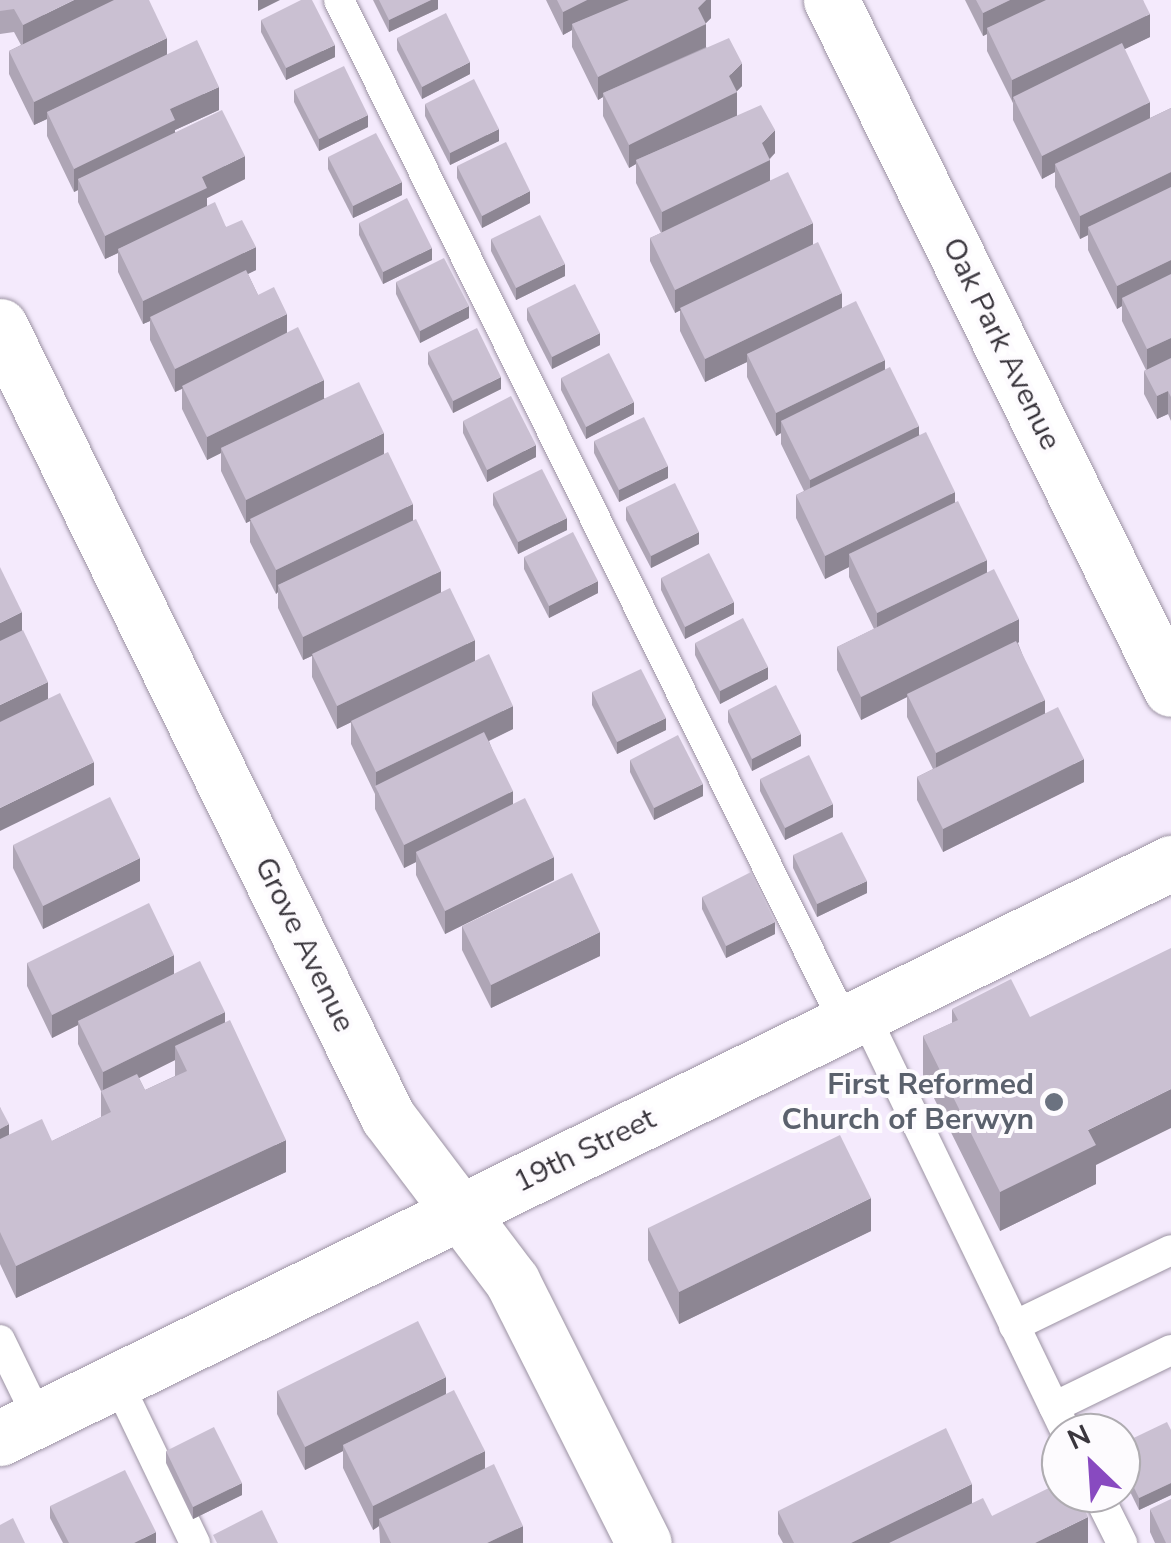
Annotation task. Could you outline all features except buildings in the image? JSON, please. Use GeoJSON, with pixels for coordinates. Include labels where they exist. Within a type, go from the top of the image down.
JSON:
{"type":"FeatureCollection","features":[{"type":"Feature","properties":{"kind":"street","name":"Oak Park Avenue"},"geometry":{"type":"LineString","coordinates":[[831,0],[1171,689]]}},
{"type":"Feature","properties":{"kind":"street","name":"Grove Avenue"},"geometry":{"type":"LineString","coordinates":[[0,326],[388,1117],[512,1280],[644,1543]]}},
{"type":"Feature","properties":{"kind":"street","name":"19th Street"},"geometry":{"type":"LineString","coordinates":[[19,1429],[1171,864]]}},
{"type":"Feature","properties":{"kind":"lane"},"geometry":{"type":"LineString","coordinates":[[338,0],[1058,1413]]}},
{"type":"Feature","properties":{"kind":"lane"},"geometry":{"type":"LineString","coordinates":[[1014,1326],[1171,1250]]}},
{"type":"Feature","properties":{"kind":"lane"},"geometry":{"type":"LineString","coordinates":[[0,1340],[19,1429]]}},
{"type":"Feature","properties":{"kind":"lane"},"geometry":{"type":"LineString","coordinates":[[1072,1413],[1171,1350]]}},
{"type":"Feature","properties":{"kind":"lane"},"geometry":{"type":"LineString","coordinates":[[117,1381],[196,1543]]}},
{"type":"Feature","properties":{"kind":"lane"},"geometry":{"type":"LineString","coordinates":[[1107,1513],[1122,1543]]}},
{"type":"Feature","properties":{"kind":"place","name":"First Reformed Church of Berwyn"},"geometry":{"type":"Point","coordinates":[1054,1102]}}]}
